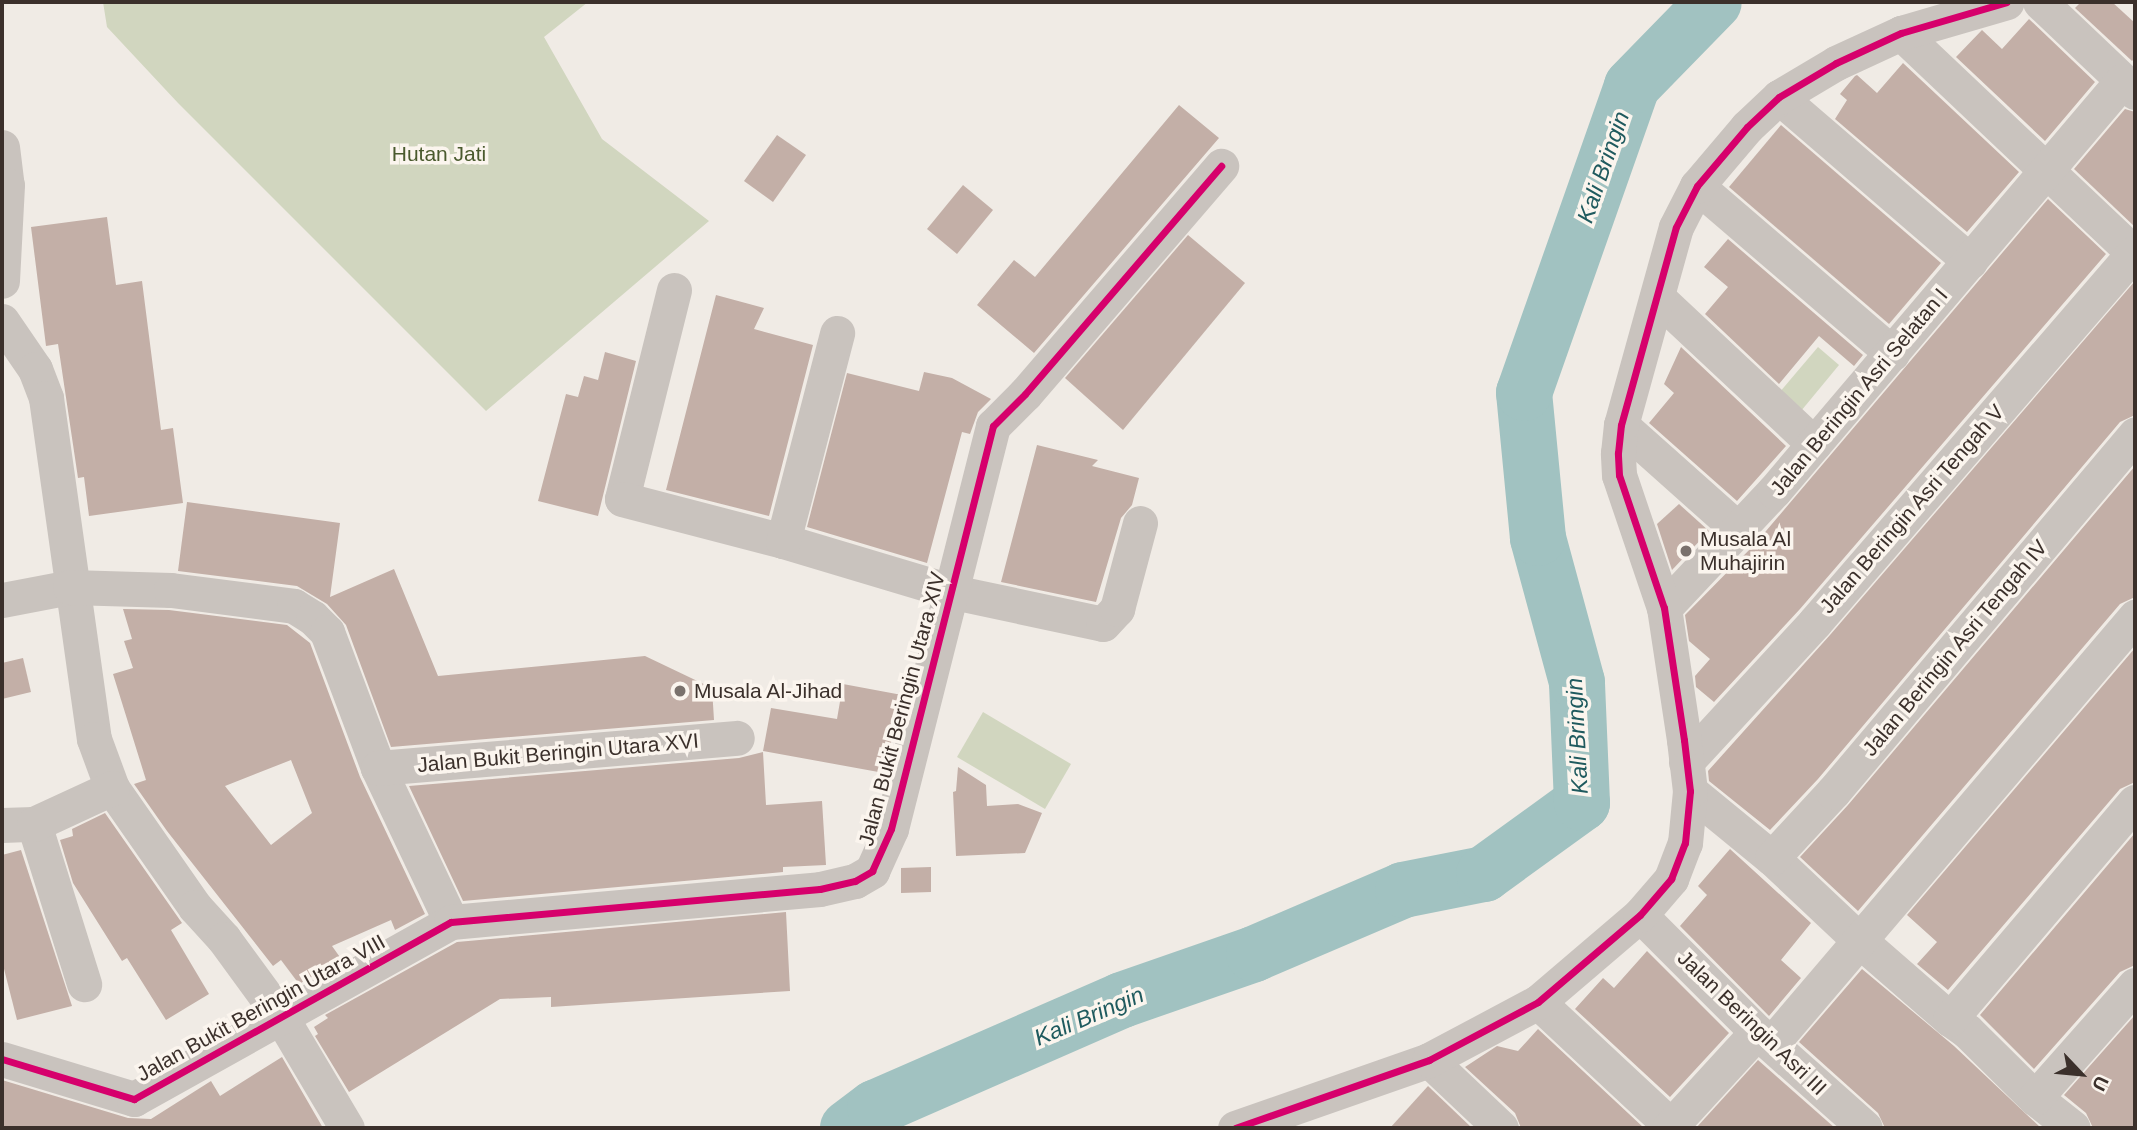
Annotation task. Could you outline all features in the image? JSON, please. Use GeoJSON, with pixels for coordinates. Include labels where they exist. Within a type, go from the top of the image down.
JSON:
{"type":"FeatureCollection","features":[{"type":"Feature","properties":{"kind":"street"},"geometry":{"type":"LineString","coordinates":[[1235,1128],[1299,1119],[1429,1060],[1538,1002],[1640,915],[1671,879],[1685,843],[1688,776],[1664,608],[1619,475],[1620,425],[1676,227],[1697,186],[1747,127],[1779,97],[1836,63],[1901,33],[2007,2]]}},
{"type":"Feature","properties":{"kind":"street"},"geometry":{"type":"LineString","coordinates":[[2040,2],[2129,86]]}},
{"type":"Feature","properties":{"kind":"street"},"geometry":{"type":"LineString","coordinates":[[1901,33],[2134,254]]}},
{"type":"Feature","properties":{"kind":"street","name":"Jalan Beringin Asri Selatan I"},"geometry":{"type":"LineString","coordinates":[[1664,608],[1740,531],[1970,261],[2048,172],[2129,86]]}},
{"type":"Feature","properties":{"kind":"street"},"geometry":{"type":"LineString","coordinates":[[1779,97],[1970,261]]}},
{"type":"Feature","properties":{"kind":"street"},"geometry":{"type":"LineString","coordinates":[[2,148],[7,185],[2,281]]}},
{"type":"Feature","properties":{"kind":"street","name":"Jalan Bukit Beringin Utara XIV"},"geometry":{"type":"LineString","coordinates":[[452,922],[820,889],[855,881],[872,872],[891,829],[993,426],[1025,394],[1221,166]]}},
{"type":"Feature","properties":{"kind":"street"},"geometry":{"type":"LineString","coordinates":[[1697,186],[1892,353]]}},
{"type":"Feature","properties":{"kind":"street","name":"Jalan Beringin Asri Tengah V"},"geometry":{"type":"LineString","coordinates":[[1688,776],[1815,622],[2134,254]]}},
{"type":"Feature","properties":{"kind":"street"},"geometry":{"type":"LineString","coordinates":[[674,290],[622,499],[783,541],[953,592],[1102,624],[1117,609],[1140,523]]}},
{"type":"Feature","properties":{"kind":"street"},"geometry":{"type":"LineString","coordinates":[[1657,297],[1814,444]]}},
{"type":"Feature","properties":{"kind":"street"},"geometry":{"type":"LineString","coordinates":[[2,321],[35,369],[46,398],[70,587],[94,739],[112,788],[195,907],[223,939],[281,1017],[347,1128]]}},
{"type":"Feature","properties":{"kind":"street"},"geometry":{"type":"LineString","coordinates":[[783,541],[837,333]]}},
{"type":"Feature","properties":{"kind":"street"},"geometry":{"type":"LineString","coordinates":[[1620,425],[1740,531]]}},
{"type":"Feature","properties":{"kind":"street","name":"Jalan Beringin Asri Tengah IV"},"geometry":{"type":"LineString","coordinates":[[1772,858],[1833,792],[2135,435]]}},
{"type":"Feature","properties":{"kind":"street"},"geometry":{"type":"LineString","coordinates":[[2,600],[70,587],[171,590],[295,606],[327,632],[378,768],[452,922]]}},
{"type":"Feature","properties":{"kind":"street"},"geometry":{"type":"LineString","coordinates":[[1538,1002],[1670,1127],[1765,1037],[1859,940],[2135,618]]}},
{"type":"Feature","properties":{"kind":"street","name":"Jalan Bukit Beringin Utara XVI"},"geometry":{"type":"LineString","coordinates":[[378,768],[737,738]]}},
{"type":"Feature","properties":{"kind":"street"},"geometry":{"type":"LineString","coordinates":[[1688,776],[1859,940],[1967,1031],[2035,1098],[2073,1128]]}},
{"type":"Feature","properties":{"kind":"street"},"geometry":{"type":"LineString","coordinates":[[83,984],[18,825],[112,788]]}},
{"type":"Feature","properties":{"kind":"street"},"geometry":{"type":"LineString","coordinates":[[1950,1019],[2135,802]]}},
{"type":"Feature","properties":{"kind":"street","name":"Jalan Beringin Asri III"},"geometry":{"type":"LineString","coordinates":[[1640,915],[1856,1125]]}},
{"type":"Feature","properties":{"kind":"street","name":"Jalan Bukit Beringin Utara VIII"},"geometry":{"type":"LineString","coordinates":[[2,1059],[134,1099],[452,922]]}},
{"type":"Feature","properties":{"kind":"street"},"geometry":{"type":"LineString","coordinates":[[2035,1098],[2135,985]]}},
{"type":"Feature","properties":{"kind":"street"},"geometry":{"type":"LineString","coordinates":[[1429,1060],[1501,1128]]}},
{"type":"Feature","properties":{"kind":"green space","name":"Hutan Jati"},"geometry":{"type":"Polygon","coordinates":[[[103,2],[588,2],[544,37],[602,139],[709,221],[486,411],[178,103],[107,27],[103,2]]]}},
{"type":"Feature","properties":{"kind":"green space"},"geometry":{"type":"Polygon","coordinates":[[[1818,347],[1839,365],[1801,411],[1779,393],[1818,347]]]}},
{"type":"Feature","properties":{"kind":"green space"},"geometry":{"type":"Polygon","coordinates":[[[983,712],[1071,764],[1045,809],[957,757],[983,712]]]}},
{"type":"Feature","properties":{"kind":"building"},"geometry":{"type":"Polygon","coordinates":[[[2081,2],[2112,2],[2135,23],[2135,58],[2132,61],[2075,8],[2081,2]]]}},
{"type":"Feature","properties":{"kind":"building"},"geometry":{"type":"Polygon","coordinates":[[[2029,19],[2095,82],[2045,141],[1956,57],[1982,30],[2002,49],[2029,19]]]}},
{"type":"Feature","properties":{"kind":"building"},"geometry":{"type":"Polygon","coordinates":[[[1903,63],[2019,172],[1967,232],[1835,119],[1847,100],[1840,94],[1855,76],[1877,93],[1903,63]]]}},
{"type":"Feature","properties":{"kind":"building"},"geometry":{"type":"Polygon","coordinates":[[[1179,105],[1219,138],[1034,353],[977,305],[1014,260],[1035,277],[1179,105]]]}},
{"type":"Feature","properties":{"kind":"building"},"geometry":{"type":"Polygon","coordinates":[[[2125,109],[2135,112],[2135,227],[2074,169],[2125,109]]]}},
{"type":"Feature","properties":{"kind":"building"},"geometry":{"type":"Polygon","coordinates":[[[1781,125],[1941,263],[1889,324],[1729,187],[1781,125]]]}},
{"type":"Feature","properties":{"kind":"building"},"geometry":{"type":"Polygon","coordinates":[[[777,135],[806,155],[773,202],[744,181],[777,135]]]}},
{"type":"Feature","properties":{"kind":"building"},"geometry":{"type":"Polygon","coordinates":[[[963,185],[993,210],[957,254],[927,229],[963,185]]]}},
{"type":"Feature","properties":{"kind":"building"},"geometry":{"type":"Polygon","coordinates":[[[2048,199],[2106,254],[1800,609],[1714,702],[1696,687],[1695,676],[1710,659],[1689,641],[1685,615],[1755,544],[2048,199]]]}},
{"type":"Feature","properties":{"kind":"building"},"geometry":{"type":"Polygon","coordinates":[[[107,217],[116,285],[142,281],[161,430],[173,428],[183,503],[89,516],[84,477],[78,478],[58,344],[46,346],[31,227],[107,217]]]}},
{"type":"Feature","properties":{"kind":"building"},"geometry":{"type":"Polygon","coordinates":[[[1188,235],[1245,283],[1123,430],[1065,378],[1188,235]]]}},
{"type":"Feature","properties":{"kind":"building"},"geometry":{"type":"Polygon","coordinates":[[[1728,239],[1863,355],[1854,366],[1819,336],[1779,384],[1705,314],[1728,287],[1704,267],[1728,239]]]}},
{"type":"Feature","properties":{"kind":"building"},"geometry":{"type":"Polygon","coordinates":[[[2135,281],[2135,415],[2120,422],[1818,779],[1770,830],[1709,781],[1708,771],[1830,635],[2135,281]]]}},
{"type":"Feature","properties":{"kind":"building"},"geometry":{"type":"Polygon","coordinates":[[[716,295],[764,308],[754,329],[813,345],[769,516],[666,490],[716,295]]]}},
{"type":"Feature","properties":{"kind":"building"},"geometry":{"type":"Polygon","coordinates":[[[1681,347],[1786,446],[1737,501],[1649,423],[1674,393],[1664,384],[1681,347]]]}},
{"type":"Feature","properties":{"kind":"building"},"geometry":{"type":"Polygon","coordinates":[[[605,352],[636,361],[598,516],[538,501],[566,394],[578,397],[584,376],[598,380],[605,352]]]}},
{"type":"Feature","properties":{"kind":"building"},"geometry":{"type":"Polygon","coordinates":[[[924,372],[952,378],[991,399],[978,412],[970,434],[962,432],[927,563],[807,527],[847,373],[919,391],[924,372]]]}},
{"type":"Feature","properties":{"kind":"building"},"geometry":{"type":"Polygon","coordinates":[[[1037,445],[1098,460],[1092,466],[1139,478],[1132,505],[1121,518],[1096,602],[1001,582],[1037,445]]]}},
{"type":"Feature","properties":{"kind":"building"},"geometry":{"type":"Polygon","coordinates":[[[2135,466],[2135,597],[2120,604],[1858,911],[1800,857],[1848,805],[2135,466]]]}},
{"type":"Feature","properties":{"kind":"building"},"geometry":{"type":"Polygon","coordinates":[[[187,502],[340,523],[330,597],[394,569],[438,676],[645,656],[712,688],[714,720],[391,747],[346,625],[327,604],[297,586],[178,571],[187,502]]]}},
{"type":"Feature","properties":{"kind":"building","name":"Musala Al Muhajirin"},"geometry":{"type":"Polygon","coordinates":[[[1679,504],[1709,531],[1672,570],[1657,524],[1679,504]]]}},
{"type":"Feature","properties":{"kind":"building"},"geometry":{"type":"Polygon","coordinates":[[[123,609],[169,610],[287,625],[310,643],[360,777],[425,914],[395,930],[391,920],[332,946],[342,960],[299,984],[281,960],[273,966],[167,831],[134,784],[146,780],[113,674],[133,668],[124,641],[132,639],[123,609]],[[291,760],[225,786],[271,845],[312,813],[291,760]]]}},
{"type":"Feature","properties":{"kind":"building"},"geometry":{"type":"Polygon","coordinates":[[[2135,648],[2135,782],[2120,789],[1948,990],[1917,964],[1937,942],[1907,915],[2135,648]]]}},
{"type":"Feature","properties":{"kind":"building"},"geometry":{"type":"Polygon","coordinates":[[[23,658],[31,692],[2,699],[2,663],[23,658]]]}},
{"type":"Feature","properties":{"kind":"building"},"geometry":{"type":"Polygon","coordinates":[[[843,684],[902,695],[884,773],[763,751],[771,708],[837,719],[843,684]]]}},
{"type":"Feature","properties":{"kind":"building"},"geometry":{"type":"Polygon","coordinates":[[[763,752],[766,805],[822,801],[826,865],[783,867],[783,872],[463,901],[409,786],[739,758],[763,752]]]}},
{"type":"Feature","properties":{"kind":"building"},"geometry":{"type":"Polygon","coordinates":[[[958,767],[986,785],[987,806],[1018,804],[1042,813],[1025,853],[956,856],[953,792],[956,791],[958,767]]]}},
{"type":"Feature","properties":{"kind":"building"},"geometry":{"type":"Polygon","coordinates":[[[105,813],[182,923],[171,930],[209,994],[166,1020],[127,958],[122,961],[73,883],[60,840],[73,836],[72,829],[105,813]]]}},
{"type":"Feature","properties":{"kind":"building"},"geometry":{"type":"Polygon","coordinates":[[[2135,833],[2135,965],[2120,972],[2034,1069],[1980,1015],[2135,833]]]}},
{"type":"Feature","properties":{"kind":"building"},"geometry":{"type":"Polygon","coordinates":[[[1730,849],[1811,923],[1781,960],[1801,978],[1769,1016],[1680,926],[1707,895],[1698,886],[1730,849]]]}},
{"type":"Feature","properties":{"kind":"building"},"geometry":{"type":"Polygon","coordinates":[[[21,850],[72,1006],[17,1020],[2,961],[2,855],[21,850]]]}},
{"type":"Feature","properties":{"kind":"building"},"geometry":{"type":"Polygon","coordinates":[[[931,867],[931,892],[901,893],[901,868],[931,867]]]}},
{"type":"Feature","properties":{"kind":"building"},"geometry":{"type":"Polygon","coordinates":[[[786,912],[790,991],[551,1007],[551,997],[500,999],[349,1092],[315,1036],[318,1034],[314,1027],[328,1018],[325,1015],[457,942],[786,912]]]}},
{"type":"Feature","properties":{"kind":"building"},"geometry":{"type":"Polygon","coordinates":[[[1647,951],[1729,1033],[1670,1097],[1575,1009],[1603,978],[1614,988],[1647,951]]]}},
{"type":"Feature","properties":{"kind":"building"},"geometry":{"type":"Polygon","coordinates":[[[1862,969],[1954,1046],[2041,1128],[1885,1128],[1878,1113],[1799,1042],[1862,969]]]}},
{"type":"Feature","properties":{"kind":"building"},"geometry":{"type":"Polygon","coordinates":[[[2135,1015],[2135,1128],[2093,1128],[2086,1113],[2064,1095],[2135,1015]]]}},
{"type":"Feature","properties":{"kind":"building"},"geometry":{"type":"Polygon","coordinates":[[[1538,1029],[1644,1128],[1521,1128],[1515,1113],[1465,1067],[1497,1046],[1518,1051],[1538,1029]]]}},
{"type":"Feature","properties":{"kind":"building"},"geometry":{"type":"Polygon","coordinates":[[[282,1057],[323,1128],[2,1128],[2,1080],[128,1118],[151,1119],[211,1081],[220,1096],[282,1057]]]}},
{"type":"Feature","properties":{"kind":"building"},"geometry":{"type":"Polygon","coordinates":[[[1758,1060],[1835,1128],[1696,1128],[1758,1060]]]}},
{"type":"Feature","properties":{"kind":"building"},"geometry":{"type":"Polygon","coordinates":[[[1428,1086],[1472,1128],[1390,1128],[1428,1086]]]}},
{"type":"Feature","properties":{"kind":"waterway","name":"Kali Bringin"},"geometry":{"type":"LineString","coordinates":[[848,1128],[875,1108],[1122,1000],[1254,954],[1403,890],[1484,874],[1582,803],[1577,682],[1538,538],[1524,393],[1632,86],[1714,2]]}},
{"type":"Feature","properties":{"kind":"cycle path"},"geometry":{"type":"LineString","coordinates":[[1235,1128],[1429,1060],[1538,1002],[1640,915],[1671,879],[1685,843],[1690,791],[1684,740],[1664,608],[1619,475],[1618,453],[1621,425],[1676,227],[1697,186],[1747,127],[1779,97],[1836,63],[1901,33],[2007,2]]}},
{"type":"Feature","properties":{"kind":"cycle path"},"geometry":{"type":"LineString","coordinates":[[2,1059],[134,1099],[451,922],[820,889],[855,881],[872,871],[891,829],[993,426],[1025,394],[1221,166]]}},
{"type":"Feature","properties":{"kind":"place","name":"Musala Al Muhajirin"},"geometry":{"type":"Point","coordinates":[1686,551]}},
{"type":"Feature","properties":{"kind":"place","name":"Musala Al-Jihad"},"geometry":{"type":"Point","coordinates":[680,691]}}]}
